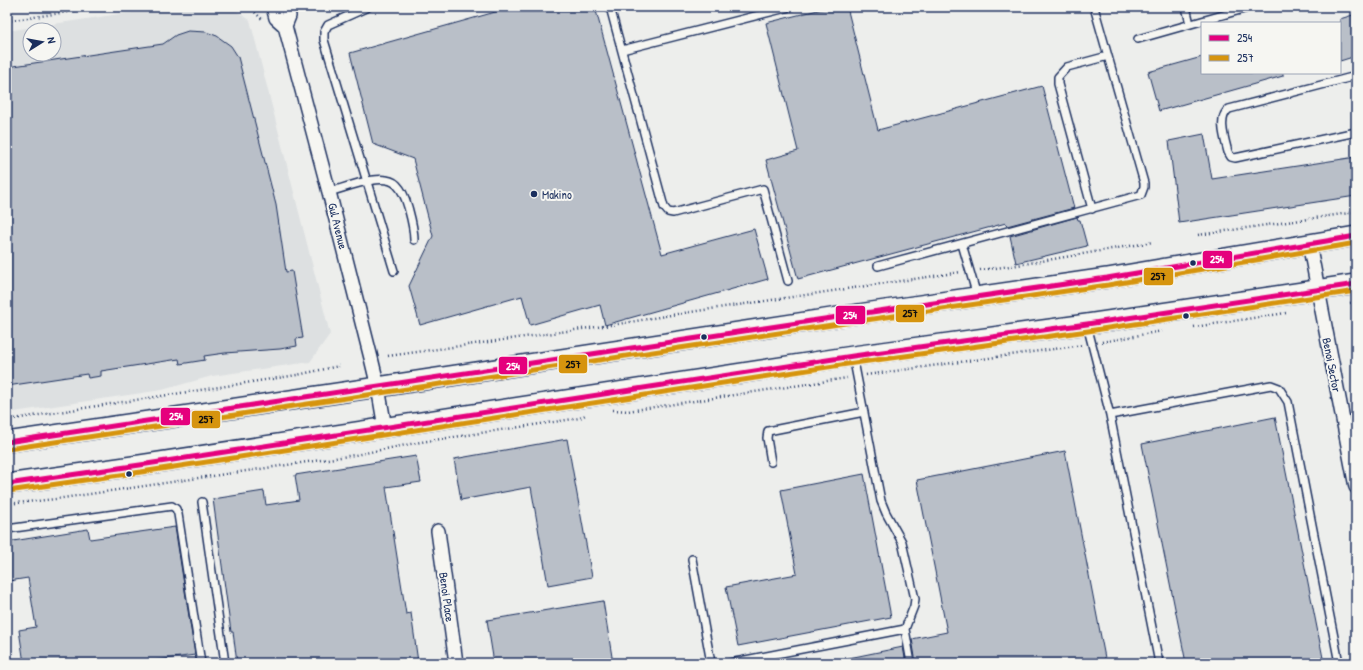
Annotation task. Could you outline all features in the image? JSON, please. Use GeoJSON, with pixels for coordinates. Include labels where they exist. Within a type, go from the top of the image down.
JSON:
{"type":"FeatureCollection","features":[{"type":"Feature","properties":{"kind":"main road"},"geometry":{"type":"LineString","coordinates":[[7,442],[977,296],[1107,278],[1356,236]]}},
{"type":"Feature","properties":{"kind":"main road"},"geometry":{"type":"LineString","coordinates":[[7,484],[853,356],[1087,324],[1356,284]]}},
{"type":"Feature","properties":{"kind":"street","name":"Gul Avenue"},"geometry":{"type":"LineString","coordinates":[[273,7],[276,18],[285,26],[330,192],[378,387],[385,428]]}},
{"type":"Feature","properties":{"kind":"street","name":"Gul Avenue"},"geometry":{"type":"LineString","coordinates":[[285,26],[289,16],[287,7]]}},
{"type":"Feature","properties":{"kind":"street","name":"Benoi Sector"},"geometry":{"type":"LineString","coordinates":[[1309,243],[1356,487]]}},
{"type":"Feature","properties":{"kind":"street","name":"Benoi Place"},"geometry":{"type":"LineString","coordinates":[[438,530],[456,663]]}},
{"type":"Feature","properties":{"kind":"lane"},"geometry":{"type":"LineString","coordinates":[[368,7],[328,25],[324,32],[324,40],[394,271]]}},
{"type":"Feature","properties":{"kind":"lane"},"geometry":{"type":"LineString","coordinates":[[610,7],[664,207],[668,212],[678,212],[763,189],[788,282]]}},
{"type":"Feature","properties":{"kind":"lane"},"geometry":{"type":"LineString","coordinates":[[622,50],[790,7]]}},
{"type":"Feature","properties":{"kind":"lane"},"geometry":{"type":"LineString","coordinates":[[878,266],[1141,196],[1144,187],[1094,7]]}},
{"type":"Feature","properties":{"kind":"lane"},"geometry":{"type":"LineString","coordinates":[[1186,7],[1190,24]]}},
{"type":"Feature","properties":{"kind":"lane"},"geometry":{"type":"LineString","coordinates":[[1138,40],[1251,7]]}},
{"type":"Feature","properties":{"kind":"lane"},"geometry":{"type":"LineString","coordinates":[[1092,210],[1058,84],[1058,77],[1067,67],[1108,56]]}},
{"type":"Feature","properties":{"kind":"lane"},"geometry":{"type":"LineString","coordinates":[[1356,76],[1228,109],[1224,112],[1222,120],[1228,152],[1231,157],[1235,158],[1356,132]]}},
{"type":"Feature","properties":{"kind":"lane"},"geometry":{"type":"LineString","coordinates":[[330,192],[380,180],[397,184],[408,204],[414,227],[414,240]]}},
{"type":"Feature","properties":{"kind":"lane"},"geometry":{"type":"LineString","coordinates":[[962,244],[977,296]]}},
{"type":"Feature","properties":{"kind":"lane"},"geometry":{"type":"LineString","coordinates":[[1087,324],[1110,415],[1159,663]]}},
{"type":"Feature","properties":{"kind":"lane"},"geometry":{"type":"LineString","coordinates":[[853,356],[882,501],[886,513],[902,542],[915,598],[914,606],[905,629],[911,663]]}},
{"type":"Feature","properties":{"kind":"lane"},"geometry":{"type":"LineString","coordinates":[[1110,415],[1271,385],[1280,388],[1288,402],[1338,663]]}},
{"type":"Feature","properties":{"kind":"lane"},"geometry":{"type":"LineString","coordinates":[[771,462],[767,438],[768,431],[864,412]]}},
{"type":"Feature","properties":{"kind":"lane"},"geometry":{"type":"LineString","coordinates":[[202,502],[225,663]]}},
{"type":"Feature","properties":{"kind":"lane"},"geometry":{"type":"LineString","coordinates":[[7,529],[172,506],[176,509],[178,514],[201,663]]}},
{"type":"Feature","properties":{"kind":"lane"},"geometry":{"type":"LineString","coordinates":[[692,559],[711,663]]}},
{"type":"Feature","properties":{"kind":"lane"},"geometry":{"type":"LineString","coordinates":[[730,663],[905,629]]}},
{"type":"Feature","properties":{"kind":"path"},"geometry":{"type":"LineString","coordinates":[[7,21],[101,7]]}},
{"type":"Feature","properties":{"kind":"path"},"geometry":{"type":"LineString","coordinates":[[1198,235],[1356,212]]}},
{"type":"Feature","properties":{"kind":"path"},"geometry":{"type":"LineString","coordinates":[[388,356],[499,339],[618,324],[677,314],[1018,265],[1153,242]]}},
{"type":"Feature","properties":{"kind":"path"},"geometry":{"type":"LineString","coordinates":[[1350,303],[1356,302]]}},
{"type":"Feature","properties":{"kind":"path"},"geometry":{"type":"LineString","coordinates":[[1194,327],[1286,313]]}},
{"type":"Feature","properties":{"kind":"path"},"geometry":{"type":"LineString","coordinates":[[609,410],[628,412],[857,377],[1092,344],[1162,331]]}},
{"type":"Feature","properties":{"kind":"path"},"geometry":{"type":"LineString","coordinates":[[7,420],[297,375],[339,366]]}},
{"type":"Feature","properties":{"kind":"path"},"geometry":{"type":"LineString","coordinates":[[7,504],[64,498],[355,455],[421,442],[580,418],[590,411]]}},
{"type":"Feature","properties":{"kind":"shaded area"},"geometry":{"type":"Polygon","coordinates":[[[166,7],[230,7],[250,20],[330,334],[310,362],[212,376],[162,390],[7,413],[7,31],[22,29],[22,62],[62,62],[62,23],[166,7]]]}},
{"type":"Feature","properties":{"kind":"building","name":"Makino"},"geometry":{"type":"Polygon","coordinates":[[[513,7],[595,7],[662,254],[754,229],[768,279],[605,325],[600,305],[530,325],[522,296],[420,325],[409,286],[433,236],[413,159],[373,144],[350,53],[513,7]]]}},
{"type":"Feature","properties":{"kind":"building"},"geometry":{"type":"Polygon","coordinates":[[[830,7],[847,7],[878,130],[1042,86],[1074,208],[1007,226],[1006,223],[798,279],[766,160],[798,151],[766,23],[830,7]]]}},
{"type":"Feature","properties":{"kind":"building"},"geometry":{"type":"Polygon","coordinates":[[[1356,14],[1356,56],[1341,61],[1341,22],[1340,19],[1356,14]]]}},
{"type":"Feature","properties":{"kind":"building"},"geometry":{"type":"Polygon","coordinates":[[[188,31],[206,32],[217,36],[231,46],[238,57],[276,205],[286,272],[292,271],[303,338],[296,339],[297,346],[280,349],[204,356],[205,360],[180,364],[179,359],[101,371],[101,376],[88,378],[87,374],[7,386],[7,67],[41,62],[62,62],[62,59],[163,44],[176,35],[188,31]]]}},
{"type":"Feature","properties":{"kind":"building"},"geometry":{"type":"Polygon","coordinates":[[[1201,57],[1201,74],[1283,74],[1283,76],[1159,111],[1148,72],[1201,57]]]}},
{"type":"Feature","properties":{"kind":"building"},"geometry":{"type":"Polygon","coordinates":[[[1204,134],[1212,179],[1356,157],[1356,196],[1179,223],[1169,141],[1204,134]]]}},
{"type":"Feature","properties":{"kind":"building"},"geometry":{"type":"Polygon","coordinates":[[[1077,217],[1078,220],[1080,220],[1087,246],[1016,263],[1010,236],[1077,217]]]}},
{"type":"Feature","properties":{"kind":"building"},"geometry":{"type":"Polygon","coordinates":[[[1275,417],[1324,663],[1186,663],[1142,444],[1275,417]]]}},
{"type":"Feature","properties":{"kind":"building"},"geometry":{"type":"Polygon","coordinates":[[[567,439],[592,577],[548,585],[531,487],[461,500],[454,459],[567,439]]]}},
{"type":"Feature","properties":{"kind":"building"},"geometry":{"type":"Polygon","coordinates":[[[1065,451],[1106,663],[916,663],[912,639],[947,632],[917,480],[1065,451]]]}},
{"type":"Feature","properties":{"kind":"building"},"geometry":{"type":"Polygon","coordinates":[[[416,456],[421,482],[386,487],[406,614],[411,613],[418,662],[237,663],[233,632],[231,632],[213,499],[264,491],[266,505],[299,500],[295,475],[416,456]]]}},
{"type":"Feature","properties":{"kind":"building"},"geometry":{"type":"Polygon","coordinates":[[[864,474],[891,617],[738,646],[726,587],[797,574],[781,490],[864,474]]]}},
{"type":"Feature","properties":{"kind":"building"},"geometry":{"type":"Polygon","coordinates":[[[175,527],[195,655],[137,663],[118,663],[117,661],[102,663],[24,663],[19,630],[36,627],[28,578],[9,581],[7,568],[7,542],[88,529],[90,539],[175,527]]]}},
{"type":"Feature","properties":{"kind":"building"},"geometry":{"type":"Polygon","coordinates":[[[603,601],[613,663],[494,663],[487,620],[603,601]]]}},
{"type":"Feature","properties":{"kind":"building"},"geometry":{"type":"Polygon","coordinates":[[[903,647],[906,663],[850,663],[849,658],[903,647]]]}},
{"type":"Feature","properties":{"kind":"transit line","name":"254"},"geometry":{"type":"LineString","coordinates":[[7,442],[1107,278],[1356,236]]}},
{"type":"Feature","properties":{"kind":"transit line","name":"257"},"geometry":{"type":"LineString","coordinates":[[8,449],[1108,285],[1356,243]]}},
{"type":"Feature","properties":{"kind":"transit line","name":"254"},"geometry":{"type":"LineString","coordinates":[[7,484],[853,356],[1087,324],[1356,284]]}},
{"type":"Feature","properties":{"kind":"transit line","name":"257"},"geometry":{"type":"LineString","coordinates":[[8,491],[854,363],[1088,331],[1356,291]]}},
{"type":"Feature","properties":{"kind":"place","name":"Makino"},"geometry":{"type":"Point","coordinates":[534,194]}}]}
